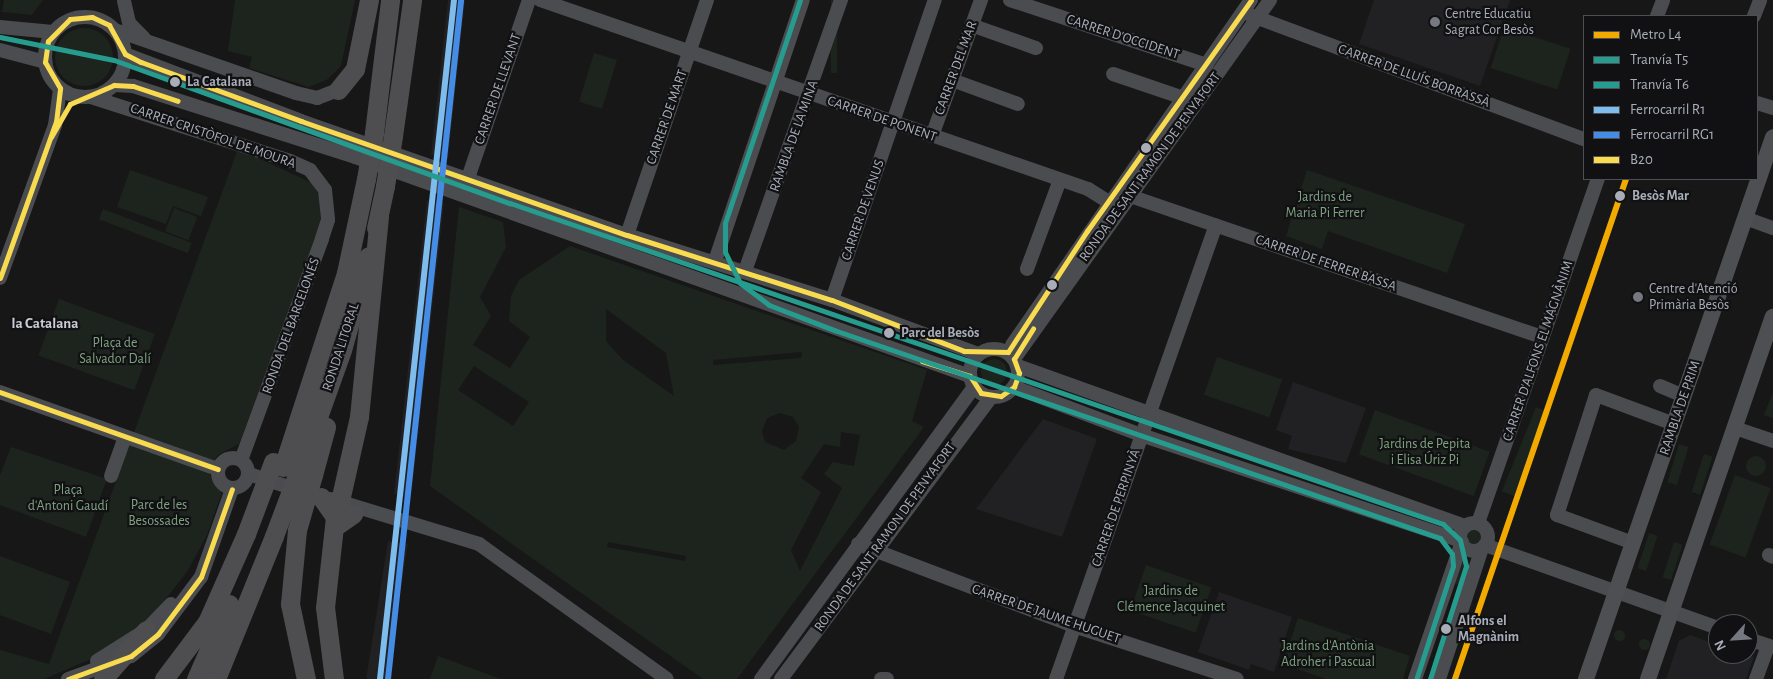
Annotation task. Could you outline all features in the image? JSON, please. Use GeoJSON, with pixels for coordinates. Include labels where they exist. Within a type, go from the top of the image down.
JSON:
{"type":"FeatureCollection","features":[{"type":"Feature","properties":{"kind":"highway"},"geometry":{"type":"LineString","coordinates":[[338,90],[355,69],[369,0]]}},
{"type":"Feature","properties":{"kind":"highway","name":"RONDA LITORAL"},"geometry":{"type":"LineString","coordinates":[[292,468],[310,381],[346,273],[366,179],[374,133],[390,0]]}},
{"type":"Feature","properties":{"kind":"highway","name":"RONDA LITORAL"},"geometry":{"type":"LineString","coordinates":[[196,679],[260,534],[292,468],[342,350],[379,217],[393,136],[412,0]]}},
{"type":"Feature","properties":{"kind":"highway"},"geometry":{"type":"LineString","coordinates":[[334,679],[325,608],[336,526],[336,505],[365,378],[379,217]]}},
{"type":"Feature","properties":{"kind":"highway"},"geometry":{"type":"LineString","coordinates":[[292,468],[297,530],[290,604],[306,679]]}},
{"type":"Feature","properties":{"kind":"highway"},"geometry":{"type":"LineString","coordinates":[[164,679],[207,622],[260,534]]}},
{"type":"Feature","properties":{"kind":"highway","name":"RONDA LITORAL"},"geometry":{"type":"LineString","coordinates":[[216,679],[260,534]]}},
{"type":"Feature","properties":{"kind":"highway"},"geometry":{"type":"LineString","coordinates":[[97,676],[123,658],[146,630]]}},
{"type":"Feature","properties":{"kind":"main road","name":"RAMBLA DE PRIM"},"geometry":{"type":"LineString","coordinates":[[1758,173],[1773,137]]}},
{"type":"Feature","properties":{"kind":"main road","name":"RAMBLA DE PRIM"},"geometry":{"type":"LineString","coordinates":[[1586,679],[1745,218],[1756,180]]}},
{"type":"Feature","properties":{"kind":"main road"},"geometry":{"type":"LineString","coordinates":[[1648,679],[1773,317]]}},
{"type":"Feature","properties":{"kind":"street","name":"CARRER DE LLEVANT"},"geometry":{"type":"LineString","coordinates":[[468,178],[529,0]]}},
{"type":"Feature","properties":{"kind":"street","name":"CARRER DE PONENT"},"geometry":{"type":"LineString","coordinates":[[540,0],[774,82],[894,121],[1060,180],[1110,202]]}},
{"type":"Feature","properties":{"kind":"street","name":"CARRER DE MART"},"geometry":{"type":"LineString","coordinates":[[627,235],[708,0]]}},
{"type":"Feature","properties":{"kind":"street"},"geometry":{"type":"LineString","coordinates":[[714,262],[802,0]]}},
{"type":"Feature","properties":{"kind":"street","name":"RAMBLA DE LA MINA"},"geometry":{"type":"LineString","coordinates":[[745,272],[810,94],[841,0]]}},
{"type":"Feature","properties":{"kind":"street"},"geometry":{"type":"LineString","coordinates":[[894,121],[935,0]]}},
{"type":"Feature","properties":{"kind":"street","name":"CARRER DEL MAR"},"geometry":{"type":"LineString","coordinates":[[932,136],[981,0]]}},
{"type":"Feature","properties":{"kind":"street","name":"CARRER D'OCCIDENT"},"geometry":{"type":"LineString","coordinates":[[1010,0],[1038,4],[1207,65]]}},
{"type":"Feature","properties":{"kind":"street","name":"RONDA DE SANT RAMON DE PENYAFORT"},"geometry":{"type":"LineString","coordinates":[[1013,359],[1110,202],[1251,0]]}},
{"type":"Feature","properties":{"kind":"street","name":"RONDA DE SANT RAMON DE PENYAFORT"},"geometry":{"type":"LineString","coordinates":[[1013,359],[1270,0]]}},
{"type":"Feature","properties":{"kind":"street"},"geometry":{"type":"LineString","coordinates":[[1657,15],[1663,0]]}},
{"type":"Feature","properties":{"kind":"street"},"geometry":{"type":"LineString","coordinates":[[1754,15],[1760,0]]}},
{"type":"Feature","properties":{"kind":"street"},"geometry":{"type":"LineString","coordinates":[[103,20],[124,1],[129,23],[148,41]]}},
{"type":"Feature","properties":{"kind":"street","name":"CARRER DE LLUÍS BORRASSÀ"},"geometry":{"type":"LineString","coordinates":[[1244,12],[1583,139]]}},
{"type":"Feature","properties":{"kind":"street"},"geometry":{"type":"LineString","coordinates":[[0,27],[53,32],[81,16],[103,20],[115,30],[296,94],[317,98],[338,90]]}},
{"type":"Feature","properties":{"kind":"street"},"geometry":{"type":"LineString","coordinates":[[971,25],[1036,48]]}},
{"type":"Feature","properties":{"kind":"street"},"geometry":{"type":"LineString","coordinates":[[114,85],[125,54],[115,30]]}},
{"type":"Feature","properties":{"kind":"street"},"geometry":{"type":"LineString","coordinates":[[0,278],[56,122],[60,88],[45,62],[53,32]]}},
{"type":"Feature","properties":{"kind":"street"},"geometry":{"type":"LineString","coordinates":[[0,50],[45,62]]}},
{"type":"Feature","properties":{"kind":"street"},"geometry":{"type":"LineString","coordinates":[[125,54],[627,235],[832,300],[978,354],[991,348],[1147,415],[1488,532],[1439,679]]}},
{"type":"Feature","properties":{"kind":"street"},"geometry":{"type":"LineString","coordinates":[[1113,74],[1184,98]]}},
{"type":"Feature","properties":{"kind":"street"},"geometry":{"type":"LineString","coordinates":[[952,80],[1018,104]]}},
{"type":"Feature","properties":{"kind":"street"},"geometry":{"type":"LineString","coordinates":[[56,122],[86,97],[114,85],[133,86],[355,157],[628,258],[972,381],[991,397],[1014,387],[1141,435],[1462,542],[1468,549],[1484,547],[1616,591],[1708,625]]}},
{"type":"Feature","properties":{"kind":"street"},"geometry":{"type":"LineString","coordinates":[[60,88],[86,97]]}},
{"type":"Feature","properties":{"kind":"street","name":"CARRER CRISTÒFOL DE MOURA"},"geometry":{"type":"LineString","coordinates":[[86,97],[290,161],[310,170],[325,190]]}},
{"type":"Feature","properties":{"kind":"street"},"geometry":{"type":"LineString","coordinates":[[1758,103],[1773,108]]}},
{"type":"Feature","properties":{"kind":"street","name":"CARRER DE VENUS"},"geometry":{"type":"LineString","coordinates":[[832,300],[894,121]]}},
{"type":"Feature","properties":{"kind":"street"},"geometry":{"type":"LineString","coordinates":[[1027,270],[1060,180]]}},
{"type":"Feature","properties":{"kind":"street","name":"CARRER D'ALFONS EL MAGNÀNIM"},"geometry":{"type":"LineString","coordinates":[[1462,542],[1472,525],[1543,338],[1598,180]]}},
{"type":"Feature","properties":{"kind":"street","name":"RONDA DEL BARCELONÉS"},"geometry":{"type":"LineString","coordinates":[[242,460],[328,220],[325,190]]}},
{"type":"Feature","properties":{"kind":"street"},"geometry":{"type":"LineString","coordinates":[[1110,202],[1130,196]]}},
{"type":"Feature","properties":{"kind":"street","name":"CARRER DE FERRER BASSA"},"geometry":{"type":"LineString","coordinates":[[1130,196],[1543,338]]}},
{"type":"Feature","properties":{"kind":"street"},"geometry":{"type":"LineString","coordinates":[[1745,218],[1773,228]]}},
{"type":"Feature","properties":{"kind":"street","name":"CARRER DE PERPINYÀ"},"geometry":{"type":"LineString","coordinates":[[1056,679],[1147,415],[1216,225]]}},
{"type":"Feature","properties":{"kind":"street"},"geometry":{"type":"LineString","coordinates":[[972,381],[978,354]]}},
{"type":"Feature","properties":{"kind":"street"},"geometry":{"type":"LineString","coordinates":[[1013,359],[1014,387]]}},
{"type":"Feature","properties":{"kind":"street","name":"RONDA DE SANT RAMON DE PENYAFORT"},"geometry":{"type":"LineString","coordinates":[[761,679],[972,381]]}},
{"type":"Feature","properties":{"kind":"street"},"geometry":{"type":"LineString","coordinates":[[1660,386],[1684,396]]}},
{"type":"Feature","properties":{"kind":"street"},"geometry":{"type":"LineString","coordinates":[[0,392],[218,469]]}},
{"type":"Feature","properties":{"kind":"street"},"geometry":{"type":"LineString","coordinates":[[1633,542],[1557,515],[1596,395],[1674,424]]}},
{"type":"Feature","properties":{"kind":"street","name":"RONDA DE SANT RAMON DE PENYAFORT"},"geometry":{"type":"LineString","coordinates":[[781,679],[872,553],[991,397]]}},
{"type":"Feature","properties":{"kind":"street"},"geometry":{"type":"LineString","coordinates":[[1735,428],[1773,441]]}},
{"type":"Feature","properties":{"kind":"street"},"geometry":{"type":"LineString","coordinates":[[111,476],[125,436]]}},
{"type":"Feature","properties":{"kind":"street"},"geometry":{"type":"LineString","coordinates":[[218,469],[229,459],[242,460],[247,479]]}},
{"type":"Feature","properties":{"kind":"street"},"geometry":{"type":"LineString","coordinates":[[218,469],[222,484],[232,489]]}},
{"type":"Feature","properties":{"kind":"street"},"geometry":{"type":"LineString","coordinates":[[123,658],[158,634],[201,577],[232,489],[247,479],[336,505],[459,536],[518,569],[667,679]]}},
{"type":"Feature","properties":{"kind":"street"},"geometry":{"type":"LineString","coordinates":[[1415,679],[1462,542]]}},
{"type":"Feature","properties":{"kind":"street","name":"CARRER DE JAUME HUGUET"},"geometry":{"type":"LineString","coordinates":[[856,547],[1074,626],[1237,679]]}},
{"type":"Feature","properties":{"kind":"street"},"geometry":{"type":"LineString","coordinates":[[67,679],[146,630],[208,554]]}},
{"type":"Feature","properties":{"kind":"street"},"geometry":{"type":"LineString","coordinates":[[1756,679],[1771,646],[1758,642]]}},
{"type":"Feature","properties":{"kind":"street"},"geometry":{"type":"LineString","coordinates":[[67,679],[97,676]]}},
{"type":"Feature","properties":{"kind":"street"},"geometry":{"type":"LineString","coordinates":[[881,679],[887,679]]}},
{"type":"Feature","properties":{"kind":"shaded area"},"geometry":{"type":"Polygon","coordinates":[[[448,0],[465,0],[448,159],[443,159],[431,155],[448,0]]]}},
{"type":"Feature","properties":{"kind":"shaded area","name":"Centre Educatiu Sagrat Cor Besòs"},"geometry":{"type":"Polygon","coordinates":[[[1374,0],[1510,0],[1480,86],[1359,44],[1374,0]]]}},
{"type":"Feature","properties":{"kind":"shaded area"},"geometry":{"type":"Polygon","coordinates":[[[427,200],[444,203],[411,497],[405,497],[394,494],[427,200]]]}},
{"type":"Feature","properties":{"kind":"shaded area"},"geometry":{"type":"Polygon","coordinates":[[[1293,382],[1366,408],[1346,463],[1288,449],[1292,436],[1276,430],[1293,382]]]}},
{"type":"Feature","properties":{"kind":"shaded area"},"geometry":{"type":"Polygon","coordinates":[[[1043,419],[1097,439],[1062,537],[976,509],[1043,419]]]}},
{"type":"Feature","properties":{"kind":"shaded area"},"geometry":{"type":"Polygon","coordinates":[[[388,541],[408,544],[386,679],[366,678],[388,541]]]}},
{"type":"Feature","properties":{"kind":"shaded area"},"geometry":{"type":"Polygon","coordinates":[[[1219,592],[1292,617],[1274,672],[1251,664],[1249,670],[1198,652],[1219,592]]]}},
{"type":"Feature","properties":{"kind":"shaded area"},"geometry":{"type":"Polygon","coordinates":[[[1690,635],[1708,641],[1708,664],[1751,664],[1746,679],[1666,679],[1679,641],[1690,635]]]}},
{"type":"Feature","properties":{"kind":"green space"},"geometry":{"type":"Polygon","coordinates":[[[4,0],[43,0],[32,15],[2,12],[4,0]]]}},
{"type":"Feature","properties":{"kind":"green space"},"geometry":{"type":"Polygon","coordinates":[[[235,0],[355,0],[341,66],[328,79],[309,87],[249,68],[252,57],[228,51],[235,0]]]}},
{"type":"Feature","properties":{"kind":"green space"},"geometry":{"type":"Polygon","coordinates":[[[831,0],[837,0],[837,73],[831,73],[831,0]]]}},
{"type":"Feature","properties":{"kind":"green space"},"geometry":{"type":"Polygon","coordinates":[[[1504,27],[1571,49],[1557,90],[1491,68],[1504,27]]]}},
{"type":"Feature","properties":{"kind":"green space"},"geometry":{"type":"Polygon","coordinates":[[[78,28],[90,28],[105,36],[113,51],[113,63],[105,78],[90,86],[78,86],[63,78],[55,63],[55,51],[63,36],[78,28]]]}},
{"type":"Feature","properties":{"kind":"green space"},"geometry":{"type":"Polygon","coordinates":[[[594,53],[617,60],[602,109],[579,102],[594,53]]]}},
{"type":"Feature","properties":{"kind":"green space","name":"Parc de les Besossades"},"geometry":{"type":"Polygon","coordinates":[[[238,149],[312,183],[319,196],[321,224],[239,444],[218,455],[208,472],[222,492],[207,535],[187,572],[149,620],[103,654],[44,679],[0,679],[0,650],[49,664],[238,149]]]}},
{"type":"Feature","properties":{"kind":"green space"},"geometry":{"type":"Polygon","coordinates":[[[130,170],[208,197],[201,216],[173,206],[166,224],[117,207],[130,170]]]}},
{"type":"Feature","properties":{"kind":"green space","name":"Jardins de Maria Pi Ferrer"},"geometry":{"type":"Polygon","coordinates":[[[1307,170],[1465,224],[1447,273],[1328,231],[1322,249],[1286,236],[1307,170]]]}},
{"type":"Feature","properties":{"kind":"green space"},"geometry":{"type":"Polygon","coordinates":[[[459,207],[503,222],[506,247],[480,297],[491,316],[473,345],[510,368],[530,337],[509,321],[511,296],[519,280],[570,246],[927,370],[912,421],[924,427],[737,679],[703,679],[430,486],[459,207]],[[606,309],[606,341],[623,360],[674,396],[666,353],[606,309]],[[802,352],[713,360],[713,365],[801,358],[802,352]],[[474,366],[458,390],[513,426],[529,402],[474,366]],[[780,413],[767,418],[762,431],[765,442],[784,450],[796,441],[799,427],[793,417],[780,413]],[[841,432],[840,447],[824,444],[801,478],[821,492],[791,550],[800,571],[842,488],[824,474],[833,462],[854,466],[860,435],[841,432]],[[608,542],[607,547],[685,561],[686,556],[608,542]]]}},
{"type":"Feature","properties":{"kind":"green space"},"geometry":{"type":"Polygon","coordinates":[[[174,208],[197,217],[188,240],[165,231],[174,208]]]}},
{"type":"Feature","properties":{"kind":"green space"},"geometry":{"type":"Polygon","coordinates":[[[103,209],[192,243],[188,253],[99,219],[103,209]]]}},
{"type":"Feature","properties":{"kind":"green space","name":"Plaça de Salvador Dalí"},"geometry":{"type":"Polygon","coordinates":[[[59,299],[155,334],[134,390],[38,355],[59,299]]]}},
{"type":"Feature","properties":{"kind":"green space"},"geometry":{"type":"Polygon","coordinates":[[[1217,357],[1282,379],[1269,417],[1204,395],[1217,357]]]}},
{"type":"Feature","properties":{"kind":"green space"},"geometry":{"type":"Polygon","coordinates":[[[994,359],[1003,363],[1007,372],[1003,381],[994,385],[985,381],[981,372],[985,363],[994,359]]]}},
{"type":"Feature","properties":{"kind":"green space"},"geometry":{"type":"Polygon","coordinates":[[[1773,392],[1773,418],[1764,415],[1773,392]]]}},
{"type":"Feature","properties":{"kind":"green space"},"geometry":{"type":"Polygon","coordinates":[[[1536,407],[1551,413],[1517,497],[1502,491],[1536,407]]]}},
{"type":"Feature","properties":{"kind":"green space","name":"Jardins de Pepita i Elisa Úriz Pi"},"geometry":{"type":"Polygon","coordinates":[[[1375,410],[1490,452],[1474,496],[1359,454],[1375,410]]]}},
{"type":"Feature","properties":{"kind":"green space"},"geometry":{"type":"Polygon","coordinates":[[[1679,444],[1689,447],[1677,485],[1667,482],[1679,444]]]}},
{"type":"Feature","properties":{"kind":"green space","name":"Plaça d'Antoni Gaudí"},"geometry":{"type":"Polygon","coordinates":[[[11,447],[107,479],[86,537],[0,505],[0,475],[11,447]]]}},
{"type":"Feature","properties":{"kind":"green space"},"geometry":{"type":"Polygon","coordinates":[[[1704,454],[1713,457],[1700,495],[1692,492],[1704,454]]]}},
{"type":"Feature","properties":{"kind":"green space"},"geometry":{"type":"Polygon","coordinates":[[[1756,456],[1763,459],[1766,466],[1763,473],[1756,476],[1749,473],[1746,466],[1749,459],[1756,456]]]}},
{"type":"Feature","properties":{"kind":"green space"},"geometry":{"type":"Polygon","coordinates":[[[1735,475],[1771,488],[1745,558],[1710,545],[1735,475]]]}},
{"type":"Feature","properties":{"kind":"green space"},"geometry":{"type":"Polygon","coordinates":[[[1471,530],[1477,530],[1481,537],[1477,544],[1471,544],[1467,540],[1467,534],[1471,530]]]}},
{"type":"Feature","properties":{"kind":"green space"},"geometry":{"type":"Polygon","coordinates":[[[1649,533],[1658,536],[1646,571],[1638,568],[1649,533]]]}},
{"type":"Feature","properties":{"kind":"green space"},"geometry":{"type":"Polygon","coordinates":[[[1674,542],[1683,545],[1671,580],[1663,577],[1674,542]]]}},
{"type":"Feature","properties":{"kind":"green space"},"geometry":{"type":"Polygon","coordinates":[[[0,556],[70,582],[51,634],[0,615],[0,556]]]}},
{"type":"Feature","properties":{"kind":"green space"},"geometry":{"type":"Polygon","coordinates":[[[1458,561],[1474,566],[1468,587],[1452,582],[1458,561]]]}},
{"type":"Feature","properties":{"kind":"green space","name":"Jardins de Clémence Jacquinet"},"geometry":{"type":"Polygon","coordinates":[[[1146,565],[1211,587],[1196,633],[1130,610],[1146,565]]]}},
{"type":"Feature","properties":{"kind":"green space","name":"Jardins d'Antònia Adroher i Pascual"},"geometry":{"type":"Polygon","coordinates":[[[1298,618],[1410,656],[1403,679],[1326,679],[1283,664],[1298,618]]]}},
{"type":"Feature","properties":{"kind":"green space"},"geometry":{"type":"Polygon","coordinates":[[[1619,629],[1625,635],[1619,641],[1613,635],[1619,629]]]}},
{"type":"Feature","properties":{"kind":"green space"},"geometry":{"type":"Polygon","coordinates":[[[1644,638],[1650,644],[1644,650],[1638,644],[1644,638]]]}},
{"type":"Feature","properties":{"kind":"green space"},"geometry":{"type":"Polygon","coordinates":[[[438,656],[501,679],[430,679],[438,656]]]}},
{"type":"Feature","properties":{"kind":"metro line","name":"L4"},"geometry":{"type":"LineString","coordinates":[[1455,679],[1626,180]]}},
{"type":"Feature","properties":{"kind":"tram line","name":"T6"},"geometry":{"type":"LineString","coordinates":[[800,0],[725,223],[725,252],[740,283],[769,305],[834,330],[1440,538],[1452,554],[1453,566],[1417,677]]}},
{"type":"Feature","properties":{"kind":"tram line","name":"T5"},"geometry":{"type":"LineString","coordinates":[[0,37],[114,60],[510,203],[1443,524],[1460,540],[1466,566],[1430,679]]}},
{"type":"Feature","properties":{"kind":"rail line","name":"R1"},"geometry":{"type":"LineString","coordinates":[[380,679],[454,0]]}},
{"type":"Feature","properties":{"kind":"rail line","name":"RG1"},"geometry":{"type":"LineString","coordinates":[[388,679],[461,1]]}},
{"type":"Feature","properties":{"kind":"transit line","name":"B20"},"geometry":{"type":"LineString","coordinates":[[0,278],[56,122],[60,88],[45,62],[48,41],[70,19],[92,17],[109,25],[125,54],[141,62],[301,121],[627,235],[832,300],[964,351],[1008,352],[1087,231],[1251,0]]}},
{"type":"Feature","properties":{"kind":"transit line","name":"B20"},"geometry":{"type":"LineString","coordinates":[[51,137],[70,104],[114,85],[133,86],[178,101]]}},
{"type":"Feature","properties":{"kind":"transit line","name":"B20"},"geometry":{"type":"LineString","coordinates":[[922,361],[970,376],[981,393],[1001,396],[1014,387],[1019,373],[1014,359],[1033,329]]}},
{"type":"Feature","properties":{"kind":"transit line","name":"B20"},"geometry":{"type":"LineString","coordinates":[[0,392],[218,469]]}},
{"type":"Feature","properties":{"kind":"transit line","name":"B20"},"geometry":{"type":"LineString","coordinates":[[68,679],[131,656],[158,634],[201,577],[232,489]]}},
{"type":"Feature","properties":{"kind":"place","name":"Centre Educatiu Sagrat Cor Besòs"},"geometry":{"type":"Point","coordinates":[1435,22]}},
{"type":"Feature","properties":{"kind":"place","name":"La Catalana"},"geometry":{"type":"Point","coordinates":[175,82]}},
{"type":"Feature","properties":{"kind":"place","name":"Besòs Mar"},"geometry":{"type":"Point","coordinates":[1620,196]}},
{"type":"Feature","properties":{"kind":"place","name":"Centre d'Atenció Primària Besòs"},"geometry":{"type":"Point","coordinates":[1638,297]}},
{"type":"Feature","properties":{"kind":"place","name":"Parc del Besòs"},"geometry":{"type":"Point","coordinates":[889,333]}},
{"type":"Feature","properties":{"kind":"place","name":"Alfons el Magnànim"},"geometry":{"type":"Point","coordinates":[1446,629]}},
{"type":"Feature","properties":{"kind":"district","name":"la Catalana"},"geometry":{"type":"Point","coordinates":[45,324]}}]}
